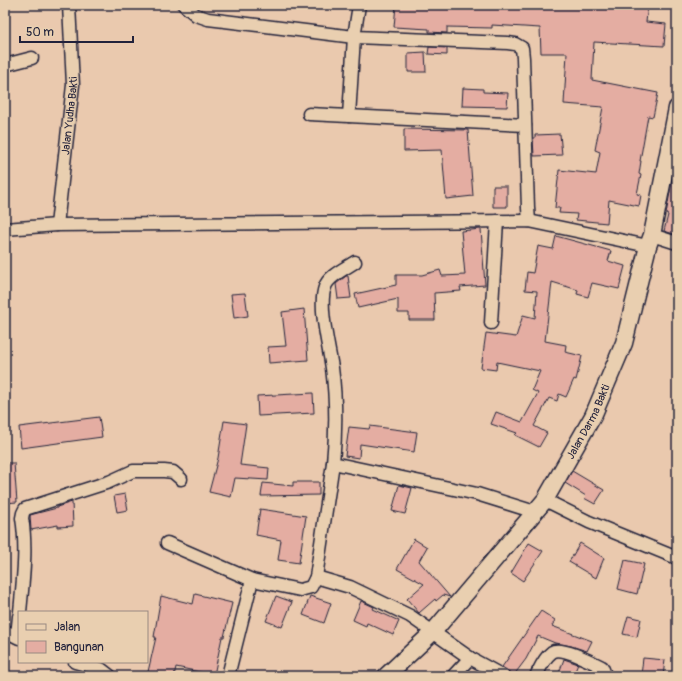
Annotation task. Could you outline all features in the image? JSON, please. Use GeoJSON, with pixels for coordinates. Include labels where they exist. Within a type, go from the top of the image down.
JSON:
{"type":"FeatureCollection","features":[{"type":"Feature","properties":{"kind":"street","name":"Jalan Yudha Bakti"},"geometry":{"type":"LineString","coordinates":[[57,225],[73,85],[69,5]]}},
{"type":"Feature","properties":{"kind":"street"},"geometry":{"type":"LineString","coordinates":[[184,5],[196,15],[208,19],[354,37],[515,44],[522,48],[529,221]]}},
{"type":"Feature","properties":{"kind":"street"},"geometry":{"type":"LineString","coordinates":[[350,116],[354,37],[359,5]]}},
{"type":"Feature","properties":{"kind":"street"},"geometry":{"type":"LineString","coordinates":[[5,65],[32,58]]}},
{"type":"Feature","properties":{"kind":"street","name":"Jalan Darma Bakti"},"geometry":{"type":"LineString","coordinates":[[386,676],[433,632],[545,500],[593,416],[624,344],[650,241],[677,109]]}},
{"type":"Feature","properties":{"kind":"street"},"geometry":{"type":"LineString","coordinates":[[309,114],[525,124]]}},
{"type":"Feature","properties":{"kind":"street"},"geometry":{"type":"LineString","coordinates":[[491,323],[497,221]]}},
{"type":"Feature","properties":{"kind":"street"},"geometry":{"type":"LineString","coordinates":[[5,229],[57,225],[529,221],[650,241],[677,243]]}},
{"type":"Feature","properties":{"kind":"street"},"geometry":{"type":"LineString","coordinates":[[167,543],[252,580],[300,590],[305,590],[311,587],[316,577],[333,463],[334,412],[332,369],[322,298],[325,285],[331,278],[354,262]]}},
{"type":"Feature","properties":{"kind":"street"},"geometry":{"type":"LineString","coordinates":[[333,463],[477,494],[535,512]]}},
{"type":"Feature","properties":{"kind":"street"},"geometry":{"type":"LineString","coordinates":[[20,611],[25,549],[22,518],[25,509],[109,482],[133,471],[168,471],[173,472],[181,478]]}},
{"type":"Feature","properties":{"kind":"street"},"geometry":{"type":"LineString","coordinates":[[545,500],[600,527],[677,558]]}},
{"type":"Feature","properties":{"kind":"street"},"geometry":{"type":"LineString","coordinates":[[316,577],[350,587],[380,600],[410,616],[470,658],[503,676]]}},
{"type":"Feature","properties":{"kind":"street"},"geometry":{"type":"LineString","coordinates":[[228,676],[252,580]]}},
{"type":"Feature","properties":{"kind":"street"},"geometry":{"type":"LineString","coordinates":[[5,631],[18,637]]}},
{"type":"Feature","properties":{"kind":"street"},"geometry":{"type":"LineString","coordinates":[[536,676],[545,659],[556,650],[570,653],[602,667],[604,672],[603,676]]}},
{"type":"Feature","properties":{"kind":"street"},"geometry":{"type":"LineString","coordinates":[[453,676],[470,658]]}},
{"type":"Feature","properties":{"kind":"street"},"geometry":{"type":"LineString","coordinates":[[79,663],[101,668],[110,676]]}},
{"type":"Feature","properties":{"kind":"building"},"geometry":{"type":"Polygon","coordinates":[[[396,5],[478,7],[478,5],[502,5],[539,7],[539,5],[648,5],[646,22],[666,24],[664,46],[594,42],[592,80],[658,93],[653,117],[648,116],[640,161],[639,174],[641,175],[637,194],[641,195],[639,206],[609,200],[607,223],[576,220],[577,214],[559,213],[560,208],[555,208],[559,170],[596,174],[600,152],[595,150],[603,107],[564,104],[567,53],[541,53],[540,28],[492,25],[492,28],[447,27],[447,33],[429,32],[429,29],[394,27],[396,5]]]}},
{"type":"Feature","properties":{"kind":"building"},"geometry":{"type":"Polygon","coordinates":[[[429,47],[447,48],[447,55],[428,54],[429,47]]]}},
{"type":"Feature","properties":{"kind":"building"},"geometry":{"type":"Polygon","coordinates":[[[425,52],[426,72],[408,72],[408,53],[425,52]]]}},
{"type":"Feature","properties":{"kind":"building"},"geometry":{"type":"Polygon","coordinates":[[[463,88],[483,89],[483,92],[508,93],[507,107],[462,106],[463,88]]]}},
{"type":"Feature","properties":{"kind":"building"},"geometry":{"type":"Polygon","coordinates":[[[404,129],[468,130],[473,196],[446,199],[442,150],[404,151],[404,129]]]}},
{"type":"Feature","properties":{"kind":"building"},"geometry":{"type":"Polygon","coordinates":[[[560,134],[562,155],[534,156],[533,138],[535,138],[535,135],[560,134]]]}},
{"type":"Feature","properties":{"kind":"building"},"geometry":{"type":"Polygon","coordinates":[[[673,176],[677,176],[677,235],[664,231],[668,215],[666,214],[673,176]]]}},
{"type":"Feature","properties":{"kind":"building"},"geometry":{"type":"Polygon","coordinates":[[[493,186],[507,186],[507,207],[493,207],[493,186]]]}},
{"type":"Feature","properties":{"kind":"building"},"geometry":{"type":"Polygon","coordinates":[[[481,229],[485,285],[460,287],[461,291],[434,293],[435,320],[409,320],[409,313],[398,313],[398,299],[358,308],[355,294],[396,285],[396,275],[422,275],[440,270],[442,276],[465,275],[461,231],[481,229]]]}},
{"type":"Feature","properties":{"kind":"building"},"geometry":{"type":"Polygon","coordinates":[[[556,236],[611,251],[608,261],[625,266],[619,289],[592,283],[588,297],[577,294],[578,290],[552,282],[545,341],[566,345],[565,352],[582,356],[576,380],[574,379],[566,397],[559,394],[557,401],[549,398],[534,426],[547,433],[539,447],[515,435],[517,433],[491,424],[496,412],[522,422],[538,393],[532,390],[540,371],[497,362],[496,370],[481,368],[486,333],[516,337],[523,315],[535,318],[537,291],[525,290],[527,272],[533,273],[538,246],[553,249],[556,236]]]}},
{"type":"Feature","properties":{"kind":"building"},"geometry":{"type":"Polygon","coordinates":[[[348,276],[351,298],[338,299],[336,284],[348,276]]]}},
{"type":"Feature","properties":{"kind":"building"},"geometry":{"type":"Polygon","coordinates":[[[245,293],[248,316],[234,318],[231,294],[245,293]]]}},
{"type":"Feature","properties":{"kind":"building"},"geometry":{"type":"Polygon","coordinates":[[[304,309],[308,360],[269,363],[268,347],[286,346],[282,312],[304,309]]]}},
{"type":"Feature","properties":{"kind":"building"},"geometry":{"type":"Polygon","coordinates":[[[313,393],[314,413],[258,416],[257,396],[313,393]]]}},
{"type":"Feature","properties":{"kind":"building"},"geometry":{"type":"Polygon","coordinates":[[[99,417],[102,437],[21,448],[19,427],[99,417]]]}},
{"type":"Feature","properties":{"kind":"building"},"geometry":{"type":"Polygon","coordinates":[[[224,421],[246,424],[240,465],[269,468],[268,480],[235,478],[231,497],[209,492],[218,458],[224,421]]]}},
{"type":"Feature","properties":{"kind":"building"},"geometry":{"type":"Polygon","coordinates":[[[370,426],[417,432],[414,452],[360,444],[359,458],[345,456],[349,427],[369,429],[370,426]]]}},
{"type":"Feature","properties":{"kind":"building"},"geometry":{"type":"Polygon","coordinates":[[[5,463],[14,463],[17,502],[5,503],[5,463]]]}},
{"type":"Feature","properties":{"kind":"building"},"geometry":{"type":"Polygon","coordinates":[[[572,471],[604,490],[595,504],[584,498],[586,496],[565,483],[572,471]]]}},
{"type":"Feature","properties":{"kind":"building"},"geometry":{"type":"Polygon","coordinates":[[[293,482],[319,482],[319,495],[261,496],[263,483],[293,486],[293,482]]]}},
{"type":"Feature","properties":{"kind":"building"},"geometry":{"type":"Polygon","coordinates":[[[399,485],[412,488],[405,514],[392,511],[399,485]]]}},
{"type":"Feature","properties":{"kind":"building"},"geometry":{"type":"Polygon","coordinates":[[[125,494],[128,510],[117,512],[114,496],[125,494]]]}},
{"type":"Feature","properties":{"kind":"building"},"geometry":{"type":"Polygon","coordinates":[[[72,502],[73,526],[58,527],[58,525],[31,530],[30,515],[57,508],[72,502]]]}},
{"type":"Feature","properties":{"kind":"building"},"geometry":{"type":"Polygon","coordinates":[[[260,509],[306,516],[299,563],[278,560],[281,540],[256,535],[260,509]]]}},
{"type":"Feature","properties":{"kind":"building"},"geometry":{"type":"Polygon","coordinates":[[[414,539],[427,547],[419,561],[450,597],[443,595],[436,601],[435,599],[419,613],[407,599],[424,584],[397,569],[414,539]]]}},
{"type":"Feature","properties":{"kind":"building"},"geometry":{"type":"Polygon","coordinates":[[[529,543],[543,551],[523,581],[511,573],[529,543]]]}},
{"type":"Feature","properties":{"kind":"building"},"geometry":{"type":"Polygon","coordinates":[[[580,543],[604,558],[596,578],[569,562],[580,543]]]}},
{"type":"Feature","properties":{"kind":"building"},"geometry":{"type":"Polygon","coordinates":[[[625,560],[644,564],[637,594],[618,589],[625,560]]]}},
{"type":"Feature","properties":{"kind":"building"},"geometry":{"type":"Polygon","coordinates":[[[195,594],[232,603],[224,637],[222,637],[214,675],[176,667],[174,676],[147,676],[156,637],[154,637],[161,596],[193,604],[195,594]]]}},
{"type":"Feature","properties":{"kind":"building"},"geometry":{"type":"Polygon","coordinates":[[[276,596],[292,602],[282,627],[266,621],[276,596]]]}},
{"type":"Feature","properties":{"kind":"building"},"geometry":{"type":"Polygon","coordinates":[[[310,596],[331,603],[324,623],[303,615],[310,596]]]}},
{"type":"Feature","properties":{"kind":"building"},"geometry":{"type":"Polygon","coordinates":[[[361,601],[374,607],[373,609],[399,621],[393,635],[367,623],[366,626],[353,620],[361,601]]]}},
{"type":"Feature","properties":{"kind":"building"},"geometry":{"type":"Polygon","coordinates":[[[541,611],[555,620],[552,626],[592,641],[587,651],[555,643],[538,636],[526,659],[514,675],[502,667],[541,611]]]}},
{"type":"Feature","properties":{"kind":"building"},"geometry":{"type":"Polygon","coordinates":[[[628,616],[641,619],[637,637],[623,634],[628,616]]]}},
{"type":"Feature","properties":{"kind":"building"},"geometry":{"type":"Polygon","coordinates":[[[643,658],[665,660],[663,676],[641,676],[643,658]]]}},
{"type":"Feature","properties":{"kind":"building"},"geometry":{"type":"Polygon","coordinates":[[[564,659],[578,664],[573,676],[558,676],[564,659]]]}}]}
